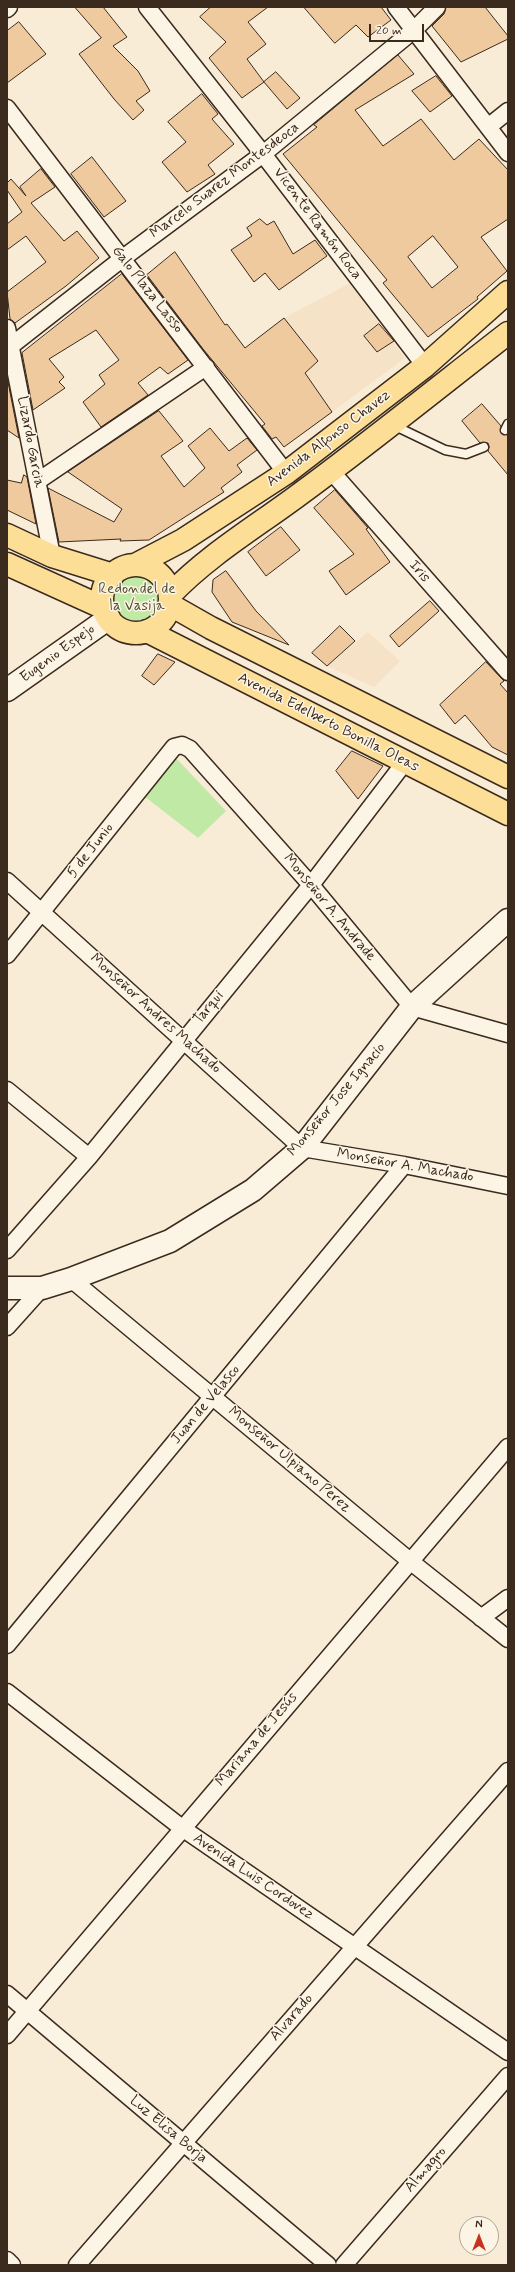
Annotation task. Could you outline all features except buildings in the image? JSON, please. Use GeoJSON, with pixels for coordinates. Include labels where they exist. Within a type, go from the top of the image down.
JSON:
{"type":"FeatureCollection","features":[{"type":"Feature","properties":{"kind":"main road","name":"Avenida Alfonso Chavez"},"geometry":{"type":"LineString","coordinates":[[135,565],[175,544],[286,472],[425,366],[508,292]]}},
{"type":"Feature","properties":{"kind":"main road","name":"Avenida Alfonso Chavez"},"geometry":{"type":"LineString","coordinates":[[170,598],[199,568],[392,425],[508,333]]}},
{"type":"Feature","properties":{"kind":"main road"},"geometry":{"type":"LineString","coordinates":[[7,535],[59,558],[113,575]]}},
{"type":"Feature","properties":{"kind":"main road"},"geometry":{"type":"LineString","coordinates":[[59,558],[128,555],[175,544]]}},
{"type":"Feature","properties":{"kind":"main road"},"geometry":{"type":"LineString","coordinates":[[7,564],[106,613],[122,629],[139,632],[148,631],[163,619],[170,598]]}},
{"type":"Feature","properties":{"kind":"main road"},"geometry":{"type":"LineString","coordinates":[[106,613],[103,590],[113,575],[119,570],[135,565],[154,570],[162,577],[174,608],[508,777]]}},
{"type":"Feature","properties":{"kind":"main road"},"geometry":{"type":"LineString","coordinates":[[199,568],[189,598],[194,611],[211,628]]}},
{"type":"Feature","properties":{"kind":"main road","name":"Avenida Edelberto Bonilla Oleas"},"geometry":{"type":"LineString","coordinates":[[148,631],[508,814]]}},
{"type":"Feature","properties":{"kind":"street","name":"Vicente Ramón Roca"},"geometry":{"type":"LineString","coordinates":[[147,7],[263,154],[425,366]]}},
{"type":"Feature","properties":{"kind":"street"},"geometry":{"type":"LineString","coordinates":[[396,7],[508,153]]}},
{"type":"Feature","properties":{"kind":"street","name":"Marcelo Suarez Montesdeoca"},"geometry":{"type":"LineString","coordinates":[[9,348],[123,258],[263,154],[414,30],[437,7]]}},
{"type":"Feature","properties":{"kind":"street","name":"Galo Plaza Lasso"},"geometry":{"type":"LineString","coordinates":[[7,108],[286,472]]}},
{"type":"Feature","properties":{"kind":"street"},"geometry":{"type":"LineString","coordinates":[[488,127],[508,111]]}},
{"type":"Feature","properties":{"kind":"street","name":"Lizardo Garcia"},"geometry":{"type":"LineString","coordinates":[[7,328],[9,348],[38,481],[59,558]]}},
{"type":"Feature","properties":{"kind":"street"},"geometry":{"type":"LineString","coordinates":[[38,481],[206,367]]}},
{"type":"Feature","properties":{"kind":"street","name":"Iris"},"geometry":{"type":"LineString","coordinates":[[331,471],[508,672]]}},
{"type":"Feature","properties":{"kind":"street","name":"Eugenio Espejo"},"geometry":{"type":"LineString","coordinates":[[7,690],[106,613]]}},
{"type":"Feature","properties":{"kind":"street","name":"Monseñor A. Andrade"},"geometry":{"type":"LineString","coordinates":[[174,747],[182,745],[190,749],[311,885],[412,1007]]}},
{"type":"Feature","properties":{"kind":"street","name":"5 de Junio"},"geometry":{"type":"LineString","coordinates":[[7,955],[174,747]]}},
{"type":"Feature","properties":{"kind":"street","name":"Tarqui"},"geometry":{"type":"LineString","coordinates":[[7,1250],[90,1157],[183,1040],[311,885],[405,762]]}},
{"type":"Feature","properties":{"kind":"street","name":"Monseñor Andres Machado"},"geometry":{"type":"LineString","coordinates":[[7,881],[43,911],[302,1148]]}},
{"type":"Feature","properties":{"kind":"street","name":"Monseñor Jose Ignacio"},"geometry":{"type":"LineString","coordinates":[[7,1288],[42,1288],[71,1279],[170,1241],[253,1190],[302,1148],[412,1007],[508,920]]}},
{"type":"Feature","properties":{"kind":"street"},"geometry":{"type":"LineString","coordinates":[[412,1007],[508,1034]]}},
{"type":"Feature","properties":{"kind":"street"},"geometry":{"type":"LineString","coordinates":[[7,1090],[90,1157]]}},
{"type":"Feature","properties":{"kind":"street","name":"Monseñor A. Machado"},"geometry":{"type":"LineString","coordinates":[[302,1148],[404,1165],[508,1186]]}},
{"type":"Feature","properties":{"kind":"street","name":"Juan de Velasco"},"geometry":{"type":"LineString","coordinates":[[7,1644],[404,1165]]}},
{"type":"Feature","properties":{"kind":"street","name":"Monseñor Ulpiano Perez"},"geometry":{"type":"LineString","coordinates":[[71,1279],[410,1561],[508,1639]]}},
{"type":"Feature","properties":{"kind":"street"},"geometry":{"type":"LineString","coordinates":[[7,1327],[42,1288]]}},
{"type":"Feature","properties":{"kind":"street","name":"Mariana de Jesús"},"geometry":{"type":"LineString","coordinates":[[7,2035],[508,1447]]}},
{"type":"Feature","properties":{"kind":"street"},"geometry":{"type":"LineString","coordinates":[[481,1618],[508,1598]]}},
{"type":"Feature","properties":{"kind":"street","name":"Avenida Luis Cordovez"},"geometry":{"type":"LineString","coordinates":[[7,1692],[182,1828],[508,2052]]}},
{"type":"Feature","properties":{"kind":"street","name":"Alvarado"},"geometry":{"type":"LineString","coordinates":[[77,2265],[508,1772]]}},
{"type":"Feature","properties":{"kind":"street","name":"Luz Elisa Borja"},"geometry":{"type":"LineString","coordinates":[[7,1994],[328,2265]]}},
{"type":"Feature","properties":{"kind":"street","name":"Almagro"},"geometry":{"type":"LineString","coordinates":[[344,2265],[508,2076]]}},
{"type":"Feature","properties":{"kind":"street"},"geometry":{"type":"LineString","coordinates":[[7,2260],[12,2265]]}},
{"type":"Feature","properties":{"kind":"lane"},"geometry":{"type":"LineString","coordinates":[[392,425],[445,450],[466,454],[484,447]]}},
{"type":"Feature","properties":{"kind":"shaded area"},"geometry":{"type":"Polygon","coordinates":[[[350,283],[405,358],[332,412],[305,373],[317,361],[284,318],[350,283]]]}},
{"type":"Feature","properties":{"kind":"shaded area"},"geometry":{"type":"Polygon","coordinates":[[[368,632],[400,661],[374,687],[327,666],[368,632]]]}},
{"type":"Feature","properties":{"kind":"green space","name":"Redondel de la Vasija"},"geometry":{"type":"Polygon","coordinates":[[[137,575],[150,579],[156,585],[160,598],[156,611],[150,617],[137,621],[124,617],[118,611],[114,598],[118,585],[124,579],[137,575]]]}},
{"type":"Feature","properties":{"kind":"green space"},"geometry":{"type":"Polygon","coordinates":[[[176,758],[226,811],[198,838],[144,796],[176,758]]]}}]}
